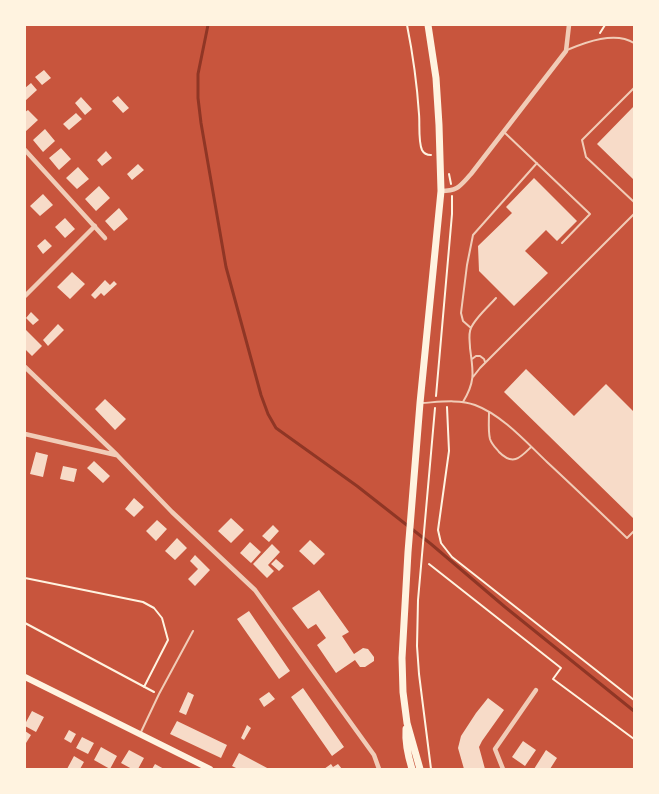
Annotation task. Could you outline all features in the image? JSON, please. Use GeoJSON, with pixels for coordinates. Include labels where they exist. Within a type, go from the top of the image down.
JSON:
{"type":"FeatureCollection","features":[{"type":"Feature","properties":{"kind":"main road"},"geometry":{"type":"LineString","coordinates":[[420,769],[407,723],[403,692],[402,658],[420,403],[441,191],[436,78],[428,25]]}},
{"type":"Feature","properties":{"kind":"main road"},"geometry":{"type":"LineString","coordinates":[[25,677],[210,769]]}},
{"type":"Feature","properties":{"kind":"main road"},"geometry":{"type":"LineString","coordinates":[[407,723],[406,737],[412,769]]}},
{"type":"Feature","properties":{"kind":"street"},"geometry":{"type":"LineString","coordinates":[[441,191],[452,191],[461,186],[504,132],[566,51],[569,25]]}},
{"type":"Feature","properties":{"kind":"street"},"geometry":{"type":"LineString","coordinates":[[25,150],[105,238]]}},
{"type":"Feature","properties":{"kind":"street"},"geometry":{"type":"LineString","coordinates":[[25,296],[94,226]]}},
{"type":"Feature","properties":{"kind":"street"},"geometry":{"type":"LineString","coordinates":[[25,367],[117,455],[172,512],[255,590],[374,755],[379,769]]}},
{"type":"Feature","properties":{"kind":"street"},"geometry":{"type":"LineString","coordinates":[[25,434],[117,455]]}},
{"type":"Feature","properties":{"kind":"street"},"geometry":{"type":"LineString","coordinates":[[503,769],[495,749],[536,690]]}},
{"type":"Feature","properties":{"kind":"lane"},"geometry":{"type":"LineString","coordinates":[[566,51],[596,40],[613,37],[630,40],[634,43]]}},
{"type":"Feature","properties":{"kind":"lane"},"geometry":{"type":"LineString","coordinates":[[634,88],[582,140],[586,157],[634,202]]}},
{"type":"Feature","properties":{"kind":"lane"},"geometry":{"type":"LineString","coordinates":[[504,132],[590,214],[562,243]]}},
{"type":"Feature","properties":{"kind":"lane"},"geometry":{"type":"LineString","coordinates":[[471,328],[463,321],[461,313],[473,235],[537,163]]}},
{"type":"Feature","properties":{"kind":"lane"},"geometry":{"type":"LineString","coordinates":[[473,377],[634,214]]}},
{"type":"Feature","properties":{"kind":"lane"},"geometry":{"type":"LineString","coordinates":[[463,402],[473,377],[471,328],[496,298]]}},
{"type":"Feature","properties":{"kind":"lane"},"geometry":{"type":"LineString","coordinates":[[472,361],[474,357],[479,356],[484,359],[485,363]]}},
{"type":"Feature","properties":{"kind":"lane"},"geometry":{"type":"LineString","coordinates":[[420,403],[463,402],[489,412],[499,418],[532,447],[627,538],[634,531]]}},
{"type":"Feature","properties":{"kind":"lane"},"geometry":{"type":"LineString","coordinates":[[489,412],[490,439],[504,457],[514,460],[532,447]]}},
{"type":"Feature","properties":{"kind":"lane"},"geometry":{"type":"LineString","coordinates":[[140,734],[158,694],[194,631]]}},
{"type":"Feature","properties":{"kind":"path"},"geometry":{"type":"LineString","coordinates":[[407,25],[414,63],[422,150],[426,154],[441,158]]}},
{"type":"Feature","properties":{"kind":"path"},"geometry":{"type":"LineString","coordinates":[[431,769],[419,674],[417,646],[418,600],[452,214],[452,191]]}},
{"type":"Feature","properties":{"kind":"path"},"geometry":{"type":"LineString","coordinates":[[447,402],[449,451],[438,530],[441,543],[452,557],[634,700]]}},
{"type":"Feature","properties":{"kind":"path"},"geometry":{"type":"LineString","coordinates":[[429,564],[561,668],[553,679],[634,739]]}},
{"type":"Feature","properties":{"kind":"path"},"geometry":{"type":"LineString","coordinates":[[25,578],[143,602],[154,608],[162,618],[168,640],[144,687]]}},
{"type":"Feature","properties":{"kind":"path"},"geometry":{"type":"LineString","coordinates":[[25,623],[158,694]]}},
{"type":"Feature","properties":{"kind":"building"},"geometry":{"type":"Polygon","coordinates":[[[44,70],[51,78],[42,85],[35,77],[44,70]]]}},
{"type":"Feature","properties":{"kind":"building"},"geometry":{"type":"Polygon","coordinates":[[[31,83],[37,90],[25,101],[25,88],[31,83]]]}},
{"type":"Feature","properties":{"kind":"building"},"geometry":{"type":"Polygon","coordinates":[[[118,96],[129,108],[123,113],[112,101],[118,96]]]}},
{"type":"Feature","properties":{"kind":"building"},"geometry":{"type":"Polygon","coordinates":[[[81,97],[92,109],[85,115],[75,103],[81,97]]]}},
{"type":"Feature","properties":{"kind":"building"},"geometry":{"type":"Polygon","coordinates":[[[634,106],[634,180],[597,144],[634,106]]]}},
{"type":"Feature","properties":{"kind":"building"},"geometry":{"type":"Polygon","coordinates":[[[28,110],[38,120],[25,132],[25,112],[28,110]]]}},
{"type":"Feature","properties":{"kind":"building"},"geometry":{"type":"Polygon","coordinates":[[[76,113],[82,119],[69,130],[63,124],[76,113]]]}},
{"type":"Feature","properties":{"kind":"building"},"geometry":{"type":"Polygon","coordinates":[[[45,129],[55,141],[43,152],[33,140],[45,129]]]}},
{"type":"Feature","properties":{"kind":"building"},"geometry":{"type":"Polygon","coordinates":[[[61,148],[71,159],[59,170],[49,158],[61,148]]]}},
{"type":"Feature","properties":{"kind":"building"},"geometry":{"type":"Polygon","coordinates":[[[106,151],[112,158],[102,166],[97,160],[106,151]]]}},
{"type":"Feature","properties":{"kind":"building"},"geometry":{"type":"Polygon","coordinates":[[[138,164],[144,170],[132,180],[127,174],[138,164]]]}},
{"type":"Feature","properties":{"kind":"building"},"geometry":{"type":"Polygon","coordinates":[[[78,167],[89,179],[77,189],[66,178],[78,167]]]}},
{"type":"Feature","properties":{"kind":"building"},"geometry":{"type":"Polygon","coordinates":[[[534,178],[577,221],[557,241],[546,230],[525,251],[548,273],[514,306],[479,271],[478,246],[512,213],[506,207],[534,178]]]}},
{"type":"Feature","properties":{"kind":"building"},"geometry":{"type":"Polygon","coordinates":[[[99,186],[110,198],[96,211],[85,199],[99,186]]]}},
{"type":"Feature","properties":{"kind":"building"},"geometry":{"type":"Polygon","coordinates":[[[43,194],[53,205],[40,216],[30,206],[43,194]]]}},
{"type":"Feature","properties":{"kind":"building"},"geometry":{"type":"Polygon","coordinates":[[[119,208],[128,219],[114,231],[105,221],[119,208]]]}},
{"type":"Feature","properties":{"kind":"building"},"geometry":{"type":"Polygon","coordinates":[[[65,218],[75,229],[65,238],[55,227],[65,218]]]}},
{"type":"Feature","properties":{"kind":"building"},"geometry":{"type":"Polygon","coordinates":[[[45,239],[52,246],[43,254],[37,246],[45,239]]]}},
{"type":"Feature","properties":{"kind":"building"},"geometry":{"type":"Polygon","coordinates":[[[72,272],[85,284],[70,299],[57,287],[72,272]]]}},
{"type":"Feature","properties":{"kind":"building"},"geometry":{"type":"Polygon","coordinates":[[[105,280],[110,285],[114,281],[117,284],[104,296],[101,293],[95,299],[91,295],[105,280]]]}},
{"type":"Feature","properties":{"kind":"building"},"geometry":{"type":"Polygon","coordinates":[[[31,312],[39,320],[33,325],[26,318],[31,312]]]}},
{"type":"Feature","properties":{"kind":"building"},"geometry":{"type":"Polygon","coordinates":[[[58,324],[64,330],[48,346],[43,340],[58,324]]]}},
{"type":"Feature","properties":{"kind":"building"},"geometry":{"type":"Polygon","coordinates":[[[25,329],[42,346],[32,356],[25,349],[25,329]]]}},
{"type":"Feature","properties":{"kind":"building"},"geometry":{"type":"Polygon","coordinates":[[[526,369],[574,416],[606,384],[634,412],[634,519],[504,392],[526,369]]]}},
{"type":"Feature","properties":{"kind":"building"},"geometry":{"type":"Polygon","coordinates":[[[105,399],[126,419],[115,430],[95,409],[105,399]]]}},
{"type":"Feature","properties":{"kind":"building"},"geometry":{"type":"Polygon","coordinates":[[[36,452],[48,455],[43,477],[30,474],[36,452]]]}},
{"type":"Feature","properties":{"kind":"building"},"geometry":{"type":"Polygon","coordinates":[[[94,461],[110,476],[103,483],[87,468],[94,461]]]}},
{"type":"Feature","properties":{"kind":"building"},"geometry":{"type":"Polygon","coordinates":[[[63,466],[77,469],[74,482],[60,479],[63,466]]]}},
{"type":"Feature","properties":{"kind":"building"},"geometry":{"type":"Polygon","coordinates":[[[134,498],[144,507],[134,517],[125,509],[134,498]]]}},
{"type":"Feature","properties":{"kind":"building"},"geometry":{"type":"Polygon","coordinates":[[[231,518],[244,530],[231,543],[218,531],[231,518]]]}},
{"type":"Feature","properties":{"kind":"building"},"geometry":{"type":"Polygon","coordinates":[[[157,520],[167,529],[156,541],[146,531],[157,520]]]}},
{"type":"Feature","properties":{"kind":"building"},"geometry":{"type":"Polygon","coordinates":[[[273,525],[279,531],[269,542],[262,536],[273,525]]]}},
{"type":"Feature","properties":{"kind":"building"},"geometry":{"type":"Polygon","coordinates":[[[177,538],[187,548],[175,560],[165,551],[177,538]]]}},
{"type":"Feature","properties":{"kind":"building"},"geometry":{"type":"Polygon","coordinates":[[[310,540],[325,554],[314,565],[299,551],[310,540]]]}},
{"type":"Feature","properties":{"kind":"building"},"geometry":{"type":"Polygon","coordinates":[[[250,542],[261,552],[251,563],[240,553],[250,542]]]}},
{"type":"Feature","properties":{"kind":"building"},"geometry":{"type":"Polygon","coordinates":[[[272,544],[280,552],[268,565],[274,571],[267,578],[253,564],[272,544]]]}},
{"type":"Feature","properties":{"kind":"building"},"geometry":{"type":"Polygon","coordinates":[[[195,555],[210,570],[195,586],[188,579],[198,569],[190,561],[195,555]]]}},
{"type":"Feature","properties":{"kind":"building"},"geometry":{"type":"Polygon","coordinates":[[[276,559],[284,566],[279,571],[271,564],[276,559]]]}},
{"type":"Feature","properties":{"kind":"building"},"geometry":{"type":"Polygon","coordinates":[[[319,590],[349,632],[342,636],[354,654],[363,648],[368,649],[374,657],[374,661],[365,667],[360,667],[355,660],[336,673],[317,645],[326,638],[316,624],[308,629],[292,608],[319,590]]]}},
{"type":"Feature","properties":{"kind":"building"},"geometry":{"type":"Polygon","coordinates":[[[249,611],[290,671],[279,679],[237,619],[249,611]]]}},
{"type":"Feature","properties":{"kind":"building"},"geometry":{"type":"Polygon","coordinates":[[[303,688],[344,747],[332,756],[291,697],[303,688]]]}},
{"type":"Feature","properties":{"kind":"building"},"geometry":{"type":"Polygon","coordinates":[[[188,692],[194,695],[186,715],[179,712],[188,692]]]}},
{"type":"Feature","properties":{"kind":"building"},"geometry":{"type":"Polygon","coordinates":[[[269,692],[275,699],[264,707],[259,699],[269,692]]]}},
{"type":"Feature","properties":{"kind":"building"},"geometry":{"type":"Polygon","coordinates":[[[488,698],[504,710],[479,747],[485,769],[464,769],[458,748],[461,736],[488,698]]]}},
{"type":"Feature","properties":{"kind":"building"},"geometry":{"type":"Polygon","coordinates":[[[32,711],[44,717],[36,732],[25,726],[32,711]]]}},
{"type":"Feature","properties":{"kind":"building"},"geometry":{"type":"Polygon","coordinates":[[[177,721],[227,745],[221,758],[170,734],[177,721]]]}},
{"type":"Feature","properties":{"kind":"building"},"geometry":{"type":"Polygon","coordinates":[[[247,725],[251,728],[244,740],[241,738],[247,725]]]}},
{"type":"Feature","properties":{"kind":"building"},"geometry":{"type":"Polygon","coordinates":[[[69,730],[76,734],[71,743],[64,739],[69,730]]]}},
{"type":"Feature","properties":{"kind":"building"},"geometry":{"type":"Polygon","coordinates":[[[25,731],[31,735],[26,743],[25,742],[25,731]]]}},
{"type":"Feature","properties":{"kind":"building"},"geometry":{"type":"Polygon","coordinates":[[[82,737],[94,743],[88,754],[76,748],[82,737]]]}},
{"type":"Feature","properties":{"kind":"building"},"geometry":{"type":"Polygon","coordinates":[[[523,741],[536,750],[525,766],[512,757],[523,741]]]}},
{"type":"Feature","properties":{"kind":"building"},"geometry":{"type":"Polygon","coordinates":[[[101,747],[117,756],[110,769],[94,760],[101,747]]]}},
{"type":"Feature","properties":{"kind":"building"},"geometry":{"type":"Polygon","coordinates":[[[129,750],[144,758],[138,769],[132,769],[121,763],[129,750]]]}},
{"type":"Feature","properties":{"kind":"building"},"geometry":{"type":"Polygon","coordinates":[[[546,750],[557,758],[550,769],[534,769],[546,750]]]}},
{"type":"Feature","properties":{"kind":"building"},"geometry":{"type":"Polygon","coordinates":[[[239,753],[269,769],[238,769],[232,766],[239,753]]]}},
{"type":"Feature","properties":{"kind":"building"},"geometry":{"type":"Polygon","coordinates":[[[74,756],[84,762],[80,769],[67,769],[74,756]]]}},
{"type":"Feature","properties":{"kind":"building"},"geometry":{"type":"Polygon","coordinates":[[[155,764],[164,769],[152,769],[155,764]]]}},
{"type":"Feature","properties":{"kind":"building"},"geometry":{"type":"Polygon","coordinates":[[[331,764],[333,767],[338,764],[342,769],[324,769],[331,764]]]}},
{"type":"Feature","properties":{"kind":"waterway"},"geometry":{"type":"LineString","coordinates":[[208,25],[198,74],[201,123],[226,267],[261,395],[276,428],[357,486],[431,544],[505,607],[634,711]]}}]}
